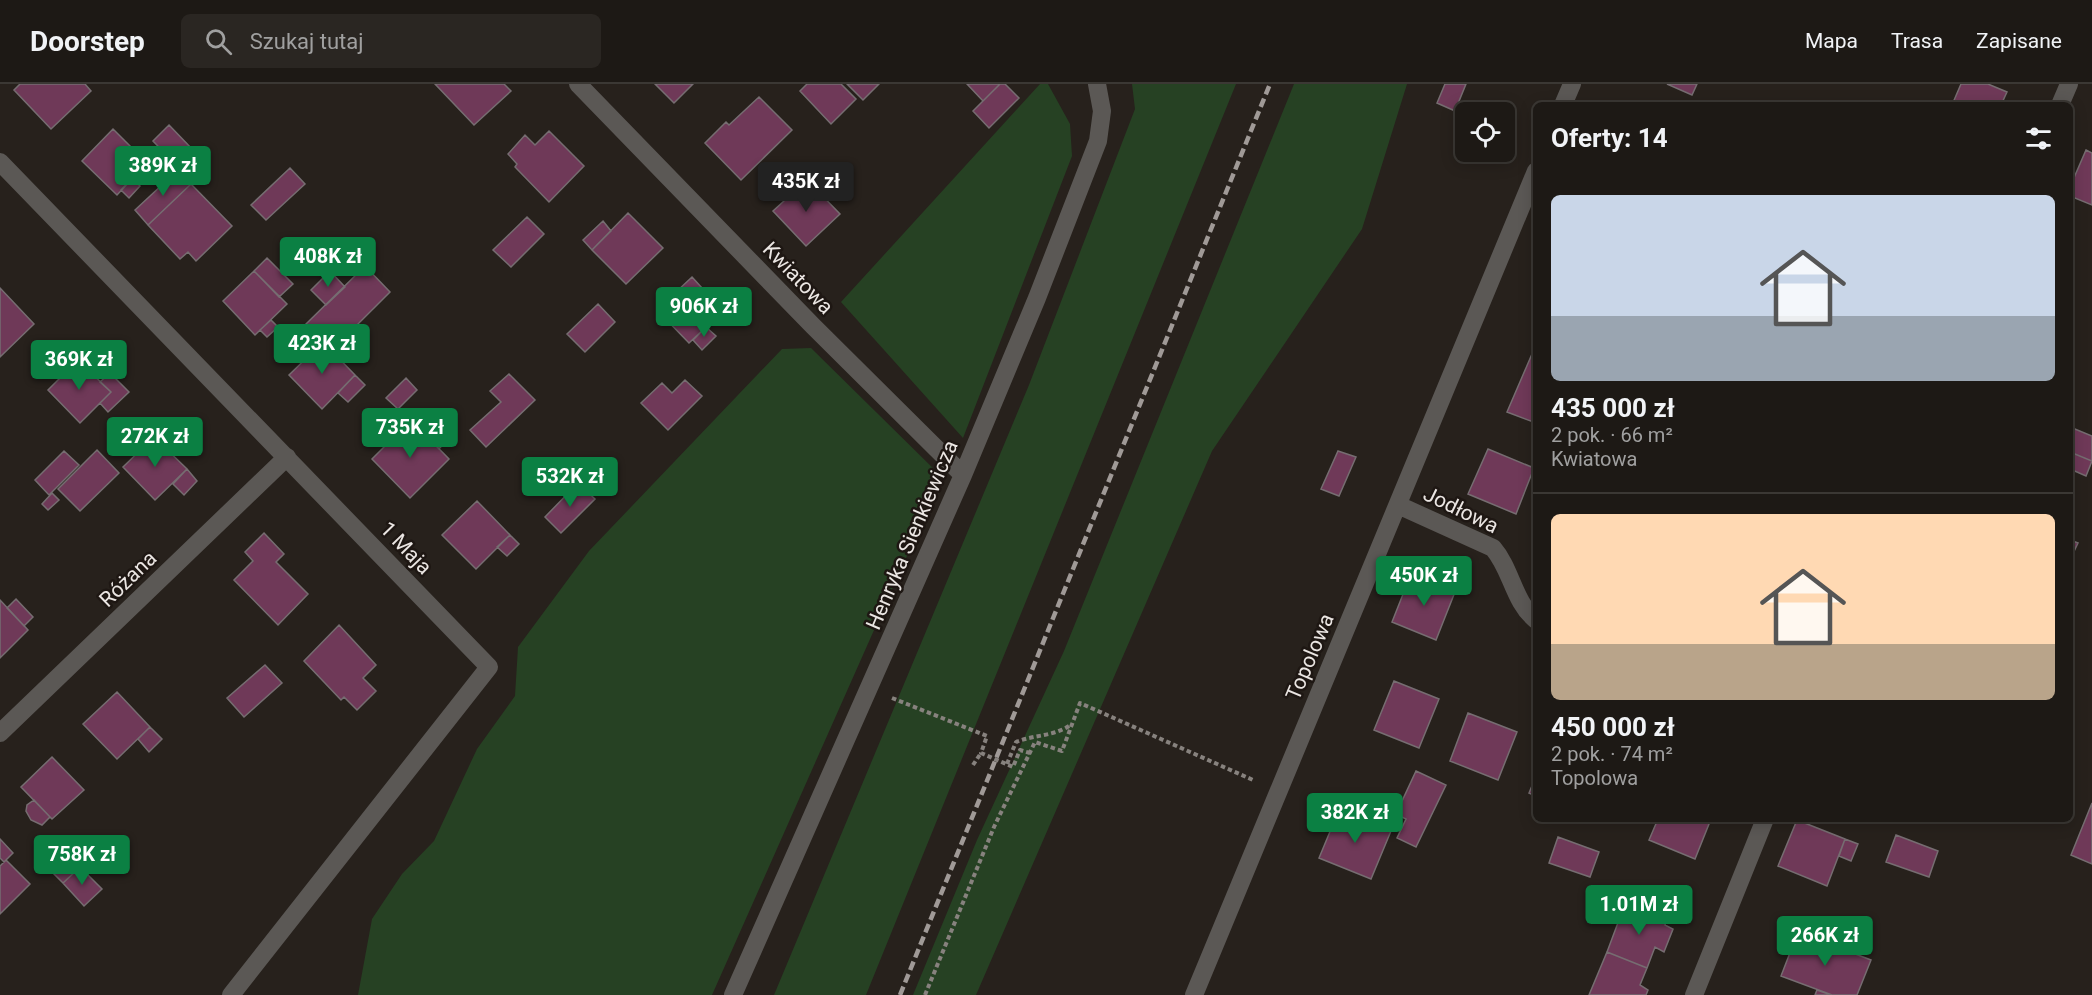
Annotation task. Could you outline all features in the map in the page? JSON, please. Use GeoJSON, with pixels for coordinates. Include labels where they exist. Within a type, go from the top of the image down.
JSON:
{"type":"FeatureCollection","features":[{"type":"Feature","properties":{"kind":"street","name":"Kwiatowa"},"geometry":{"type":"LineString","coordinates":[[578,84],[813,326],[963,476]]}},
{"type":"Feature","properties":{"kind":"street","name":"Henryka Sienkiewicza"},"geometry":{"type":"LineString","coordinates":[[733,995],[963,476],[1037,298],[1098,141],[1102,111],[1097,84]]}},
{"type":"Feature","properties":{"kind":"street"},"geometry":{"type":"LineString","coordinates":[[1564,102],[1572,84]]}},
{"type":"Feature","properties":{"kind":"street"},"geometry":{"type":"LineString","coordinates":[[2061,102],[2069,84]]}},
{"type":"Feature","properties":{"kind":"street","name":"1 Maja"},"geometry":{"type":"LineString","coordinates":[[0,162],[489,668],[231,995]]}},
{"type":"Feature","properties":{"kind":"street","name":"Topolowa"},"geometry":{"type":"LineString","coordinates":[[1194,995],[1533,178]]}},
{"type":"Feature","properties":{"kind":"street","name":"Różana"},"geometry":{"type":"LineString","coordinates":[[0,733],[287,457]]}},
{"type":"Feature","properties":{"kind":"street","name":"Jodłowa"},"geometry":{"type":"LineString","coordinates":[[1398,505],[1481,540],[1493,548],[1503,559],[1522,605],[1533,617]]}},
{"type":"Feature","properties":{"kind":"street"},"geometry":{"type":"LineString","coordinates":[[1694,995],[1764,822]]}},
{"type":"Feature","properties":{"kind":"path"},"geometry":{"type":"LineString","coordinates":[[870,688],[987,736],[981,753],[973,765]]}},
{"type":"Feature","properties":{"kind":"path"},"geometry":{"type":"LineString","coordinates":[[925,995],[994,827],[1035,742],[1062,751],[1080,704],[1278,791]]}},
{"type":"Feature","properties":{"kind":"path"},"geometry":{"type":"LineString","coordinates":[[1006,764],[1016,742],[1032,736],[1058,734],[1072,723]]}},
{"type":"Feature","properties":{"kind":"path"},"geometry":{"type":"LineString","coordinates":[[981,753],[1013,767],[1020,750],[1030,753]]}},
{"type":"Feature","properties":{"kind":"green space"},"geometry":{"type":"Polygon","coordinates":[[[1040,84],[1048,84],[1070,124],[1072,156],[963,438],[841,302],[1040,84]]]}},
{"type":"Feature","properties":{"kind":"green space"},"geometry":{"type":"Polygon","coordinates":[[[1132,84],[1236,84],[866,995],[774,995],[1029,385],[1135,109],[1132,84]]]}},
{"type":"Feature","properties":{"kind":"green space"},"geometry":{"type":"Polygon","coordinates":[[[1294,84],[1407,84],[1362,229],[1212,451],[976,995],[913,995],[977,840],[1064,651],[1294,84]]]}},
{"type":"Feature","properties":{"kind":"green space"},"geometry":{"type":"Polygon","coordinates":[[[811,348],[942,477],[712,995],[358,995],[372,919],[402,874],[434,841],[477,749],[515,696],[518,647],[589,551],[782,349],[811,348]]]}},
{"type":"Feature","properties":{"kind":"building"},"geometry":{"type":"Polygon","coordinates":[[[20,84],[85,84],[91,91],[51,129],[14,90],[20,84]]]}},
{"type":"Feature","properties":{"kind":"building"},"geometry":{"type":"Polygon","coordinates":[[[435,84],[504,84],[511,91],[474,125],[435,84]]]}},
{"type":"Feature","properties":{"kind":"building"},"geometry":{"type":"Polygon","coordinates":[[[655,84],[693,84],[674,103],[655,84]]]}},
{"type":"Feature","properties":{"kind":"building"},"geometry":{"type":"Polygon","coordinates":[[[807,84],[841,84],[856,99],[831,124],[800,91],[807,84]]]}},
{"type":"Feature","properties":{"kind":"building"},"geometry":{"type":"Polygon","coordinates":[[[847,84],[879,84],[863,100],[847,84]]]}},
{"type":"Feature","properties":{"kind":"building"},"geometry":{"type":"Polygon","coordinates":[[[967,84],[1000,84],[983,101],[967,84]]]}},
{"type":"Feature","properties":{"kind":"building"},"geometry":{"type":"Polygon","coordinates":[[[1000,84],[1005,84],[1019,98],[989,128],[973,111],[1000,84]]]}},
{"type":"Feature","properties":{"kind":"building"},"geometry":{"type":"Polygon","coordinates":[[[1445,84],[1466,84],[1459,102],[1455,102],[1455,111],[1437,103],[1445,84]]]}},
{"type":"Feature","properties":{"kind":"building"},"geometry":{"type":"Polygon","coordinates":[[[1667,84],[1697,84],[1692,95],[1667,84]]]}},
{"type":"Feature","properties":{"kind":"building"},"geometry":{"type":"Polygon","coordinates":[[[1961,84],[1988,84],[2007,92],[2002,102],[1953,102],[1961,84]]]}},
{"type":"Feature","properties":{"kind":"building"},"geometry":{"type":"Polygon","coordinates":[[[759,97],[792,130],[741,180],[705,143],[726,122],[729,125],[759,97]]]}},
{"type":"Feature","properties":{"kind":"building"},"geometry":{"type":"Polygon","coordinates":[[[169,125],[193,150],[177,166],[153,141],[169,125]]]}},
{"type":"Feature","properties":{"kind":"building"},"geometry":{"type":"Polygon","coordinates":[[[113,129],[147,163],[117,195],[82,161],[113,129]]]}},
{"type":"Feature","properties":{"kind":"building"},"geometry":{"type":"Polygon","coordinates":[[[549,131],[584,166],[549,202],[515,167],[517,164],[508,154],[525,135],[535,145],[549,131]]]}},
{"type":"Feature","properties":{"kind":"building"},"geometry":{"type":"Polygon","coordinates":[[[2086,150],[2092,153],[2092,205],[2073,197],[2073,180],[2086,150]]]}},
{"type":"Feature","properties":{"kind":"building"},"geometry":{"type":"Polygon","coordinates":[[[290,168],[305,184],[266,220],[251,205],[290,168]]]}},
{"type":"Feature","properties":{"kind":"building"},"geometry":{"type":"Polygon","coordinates":[[[178,170],[191,184],[148,225],[135,210],[178,170]]]}},
{"type":"Feature","properties":{"kind":"building"},"geometry":{"type":"Polygon","coordinates":[[[132,178],[140,186],[129,198],[121,190],[132,178]]]}},
{"type":"Feature","properties":{"kind":"building"},"geometry":{"type":"Polygon","coordinates":[[[807,180],[840,214],[806,246],[773,211],[807,180]]]}},
{"type":"Feature","properties":{"kind":"building"},"geometry":{"type":"Polygon","coordinates":[[[191,184],[232,226],[196,261],[188,252],[180,259],[148,225],[191,184]]]}},
{"type":"Feature","properties":{"kind":"building"},"geometry":{"type":"Polygon","coordinates":[[[628,213],[663,248],[626,284],[592,250],[628,213]]]}},
{"type":"Feature","properties":{"kind":"building"},"geometry":{"type":"Polygon","coordinates":[[[527,217],[544,234],[511,267],[493,250],[527,217]]]}},
{"type":"Feature","properties":{"kind":"building"},"geometry":{"type":"Polygon","coordinates":[[[603,221],[611,231],[592,250],[583,240],[603,221]]]}},
{"type":"Feature","properties":{"kind":"building"},"geometry":{"type":"Polygon","coordinates":[[[267,258],[293,284],[279,297],[254,271],[267,258]]]}},
{"type":"Feature","properties":{"kind":"building"},"geometry":{"type":"Polygon","coordinates":[[[365,266],[390,292],[349,333],[341,330],[325,345],[305,325],[365,266]]]}},
{"type":"Feature","properties":{"kind":"building"},"geometry":{"type":"Polygon","coordinates":[[[254,271],[287,304],[255,335],[223,301],[254,271]]]}},
{"type":"Feature","properties":{"kind":"building"},"geometry":{"type":"Polygon","coordinates":[[[330,271],[345,287],[326,305],[311,290],[330,271]]]}},
{"type":"Feature","properties":{"kind":"building"},"geometry":{"type":"Polygon","coordinates":[[[692,277],[723,311],[689,343],[657,310],[692,277]]]}},
{"type":"Feature","properties":{"kind":"building"},"geometry":{"type":"Polygon","coordinates":[[[0,288],[34,324],[0,357],[0,288]]]}},
{"type":"Feature","properties":{"kind":"building"},"geometry":{"type":"Polygon","coordinates":[[[598,304],[615,322],[585,352],[567,334],[598,304]]]}},
{"type":"Feature","properties":{"kind":"building"},"geometry":{"type":"Polygon","coordinates":[[[271,320],[278,327],[267,337],[260,330],[271,320]]]}},
{"type":"Feature","properties":{"kind":"building"},"geometry":{"type":"Polygon","coordinates":[[[706,327],[716,336],[702,350],[693,340],[706,327]]]}},
{"type":"Feature","properties":{"kind":"building"},"geometry":{"type":"Polygon","coordinates":[[[323,342],[355,375],[322,409],[289,375],[323,342]]]}},
{"type":"Feature","properties":{"kind":"building"},"geometry":{"type":"Polygon","coordinates":[[[1533,352],[1533,422],[1507,412],[1533,352]]]}},
{"type":"Feature","properties":{"kind":"building"},"geometry":{"type":"Polygon","coordinates":[[[78,360],[111,392],[80,423],[48,390],[78,360]]]}},
{"type":"Feature","properties":{"kind":"building"},"geometry":{"type":"Polygon","coordinates":[[[110,373],[129,392],[108,412],[100,403],[111,392],[100,382],[110,373]]]}},
{"type":"Feature","properties":{"kind":"building"},"geometry":{"type":"Polygon","coordinates":[[[509,374],[535,400],[486,447],[470,430],[501,402],[490,391],[509,374]]]}},
{"type":"Feature","properties":{"kind":"building"},"geometry":{"type":"Polygon","coordinates":[[[355,375],[365,385],[348,402],[338,393],[355,375]]]}},
{"type":"Feature","properties":{"kind":"building"},"geometry":{"type":"Polygon","coordinates":[[[406,378],[417,390],[398,409],[386,398],[406,378]]]}},
{"type":"Feature","properties":{"kind":"building"},"geometry":{"type":"Polygon","coordinates":[[[685,380],[702,396],[668,430],[641,403],[662,383],[672,393],[685,380]]]}},
{"type":"Feature","properties":{"kind":"building"},"geometry":{"type":"Polygon","coordinates":[[[411,420],[449,459],[410,498],[372,459],[411,420]]]}},
{"type":"Feature","properties":{"kind":"building"},"geometry":{"type":"Polygon","coordinates":[[[2073,428],[2092,436],[2092,461],[2073,453],[2073,428]]]}},
{"type":"Feature","properties":{"kind":"building"},"geometry":{"type":"Polygon","coordinates":[[[437,429],[447,440],[439,449],[428,438],[437,429]]]}},
{"type":"Feature","properties":{"kind":"building"},"geometry":{"type":"Polygon","coordinates":[[[154,437],[187,469],[155,500],[123,467],[154,437]]]}},
{"type":"Feature","properties":{"kind":"building"},"geometry":{"type":"Polygon","coordinates":[[[1488,449],[1533,468],[1516,514],[1468,494],[1488,449]]]}},
{"type":"Feature","properties":{"kind":"building"},"geometry":{"type":"Polygon","coordinates":[[[97,450],[119,473],[80,511],[58,489],[97,450]]]}},
{"type":"Feature","properties":{"kind":"building"},"geometry":{"type":"Polygon","coordinates":[[[64,451],[79,465],[49,495],[35,480],[64,451]]]}},
{"type":"Feature","properties":{"kind":"building"},"geometry":{"type":"Polygon","coordinates":[[[1338,451],[1356,457],[1339,496],[1321,489],[1338,451]]]}},
{"type":"Feature","properties":{"kind":"building"},"geometry":{"type":"Polygon","coordinates":[[[2073,453],[2092,461],[2086,476],[2073,470],[2073,453]]]}},
{"type":"Feature","properties":{"kind":"building"},"geometry":{"type":"Polygon","coordinates":[[[187,469],[197,481],[184,495],[173,484],[187,469]]]}},
{"type":"Feature","properties":{"kind":"building"},"geometry":{"type":"Polygon","coordinates":[[[578,483],[595,499],[561,533],[545,517],[578,483]]]}},
{"type":"Feature","properties":{"kind":"building"},"geometry":{"type":"Polygon","coordinates":[[[52,493],[59,500],[48,510],[42,504],[52,493]]]}},
{"type":"Feature","properties":{"kind":"building"},"geometry":{"type":"Polygon","coordinates":[[[477,501],[510,535],[476,569],[442,535],[477,501]]]}},
{"type":"Feature","properties":{"kind":"building"},"geometry":{"type":"Polygon","coordinates":[[[264,533],[284,554],[276,562],[308,594],[278,625],[234,580],[253,561],[245,552],[264,533]]]}},
{"type":"Feature","properties":{"kind":"building"},"geometry":{"type":"Polygon","coordinates":[[[510,535],[519,544],[507,556],[497,547],[510,535]]]}},
{"type":"Feature","properties":{"kind":"building"},"geometry":{"type":"Polygon","coordinates":[[[2073,541],[2078,543],[2073,554],[2073,541]]]}},
{"type":"Feature","properties":{"kind":"building"},"geometry":{"type":"Polygon","coordinates":[[[1411,574],[1455,592],[1436,640],[1392,622],[1411,574]]]}},
{"type":"Feature","properties":{"kind":"building"},"geometry":{"type":"Polygon","coordinates":[[[16,599],[33,617],[24,626],[7,608],[16,599]]]}},
{"type":"Feature","properties":{"kind":"building"},"geometry":{"type":"Polygon","coordinates":[[[0,600],[28,630],[0,658],[0,600]]]}},
{"type":"Feature","properties":{"kind":"building"},"geometry":{"type":"Polygon","coordinates":[[[339,625],[376,665],[363,678],[376,691],[357,710],[344,697],[341,700],[304,661],[339,625]]]}},
{"type":"Feature","properties":{"kind":"building"},"geometry":{"type":"Polygon","coordinates":[[[265,665],[282,683],[244,717],[227,698],[265,665]]]}},
{"type":"Feature","properties":{"kind":"building"},"geometry":{"type":"Polygon","coordinates":[[[1394,681],[1439,699],[1419,748],[1374,730],[1394,681]]]}},
{"type":"Feature","properties":{"kind":"building"},"geometry":{"type":"Polygon","coordinates":[[[117,692],[150,727],[117,759],[83,724],[117,692]]]}},
{"type":"Feature","properties":{"kind":"building"},"geometry":{"type":"Polygon","coordinates":[[[1468,713],[1517,732],[1498,780],[1450,761],[1468,713]]]}},
{"type":"Feature","properties":{"kind":"building"},"geometry":{"type":"Polygon","coordinates":[[[150,727],[162,739],[149,752],[138,739],[150,727]]]}},
{"type":"Feature","properties":{"kind":"building"},"geometry":{"type":"Polygon","coordinates":[[[52,757],[84,790],[52,819],[21,787],[52,757]]]}},
{"type":"Feature","properties":{"kind":"building"},"geometry":{"type":"Polygon","coordinates":[[[1416,771],[1446,785],[1416,847],[1397,838],[1406,819],[1396,814],[1416,771]]]}},
{"type":"Feature","properties":{"kind":"building"},"geometry":{"type":"Polygon","coordinates":[[[1533,783],[1533,795],[1529,793],[1533,783]]]}},
{"type":"Feature","properties":{"kind":"building"},"geometry":{"type":"Polygon","coordinates":[[[34,800],[50,817],[42,825],[31,820],[26,811],[27,805],[34,800]]]}},
{"type":"Feature","properties":{"kind":"building"},"geometry":{"type":"Polygon","coordinates":[[[2092,803],[2092,864],[2071,855],[2092,803]]]}},
{"type":"Feature","properties":{"kind":"building"},"geometry":{"type":"Polygon","coordinates":[[[1339,810],[1391,831],[1371,879],[1319,858],[1339,810]]]}},
{"type":"Feature","properties":{"kind":"building"},"geometry":{"type":"Polygon","coordinates":[[[1657,822],[1710,822],[1695,859],[1649,840],[1657,822]]]}},
{"type":"Feature","properties":{"kind":"building"},"geometry":{"type":"Polygon","coordinates":[[[1796,822],[1802,822],[1845,839],[1827,886],[1778,866],[1796,822]]]}},
{"type":"Feature","properties":{"kind":"building"},"geometry":{"type":"Polygon","coordinates":[[[1896,835],[1938,851],[1929,877],[1886,862],[1896,835]]]}},
{"type":"Feature","properties":{"kind":"building"},"geometry":{"type":"Polygon","coordinates":[[[1558,837],[1599,852],[1590,877],[1549,863],[1558,837]]]}},
{"type":"Feature","properties":{"kind":"building"},"geometry":{"type":"Polygon","coordinates":[[[0,839],[13,853],[4,862],[0,858],[0,839]]]}},
{"type":"Feature","properties":{"kind":"building"},"geometry":{"type":"Polygon","coordinates":[[[1845,839],[1858,844],[1851,861],[1839,856],[1845,839]]]}},
{"type":"Feature","properties":{"kind":"building"},"geometry":{"type":"Polygon","coordinates":[[[61,855],[76,871],[63,883],[48,868],[61,855]]]}},
{"type":"Feature","properties":{"kind":"building"},"geometry":{"type":"Polygon","coordinates":[[[6,860],[30,884],[0,914],[0,866],[6,860]]]}},
{"type":"Feature","properties":{"kind":"building"},"geometry":{"type":"Polygon","coordinates":[[[80,867],[102,889],[84,906],[63,883],[80,867]]]}},
{"type":"Feature","properties":{"kind":"building"},"geometry":{"type":"Polygon","coordinates":[[[1625,904],[1666,921],[1665,925],[1673,929],[1664,952],[1655,947],[1647,968],[1607,952],[1625,904]]]}},
{"type":"Feature","properties":{"kind":"building"},"geometry":{"type":"Polygon","coordinates":[[[1798,932],[1871,960],[1857,995],[1832,995],[1781,976],[1798,932]]]}},
{"type":"Feature","properties":{"kind":"building"},"geometry":{"type":"Polygon","coordinates":[[[1607,952],[1647,968],[1640,985],[1648,990],[1646,995],[1589,995],[1607,952]]]}},
{"type":"Feature","properties":{"kind":"building"},"geometry":{"type":"Polygon","coordinates":[[[1817,990],[1831,995],[1815,995],[1817,990]]]}},
{"type":"Feature","properties":{"kind":"railway"},"geometry":{"type":"LineString","coordinates":[[900,995],[1270,84]]}}]}
